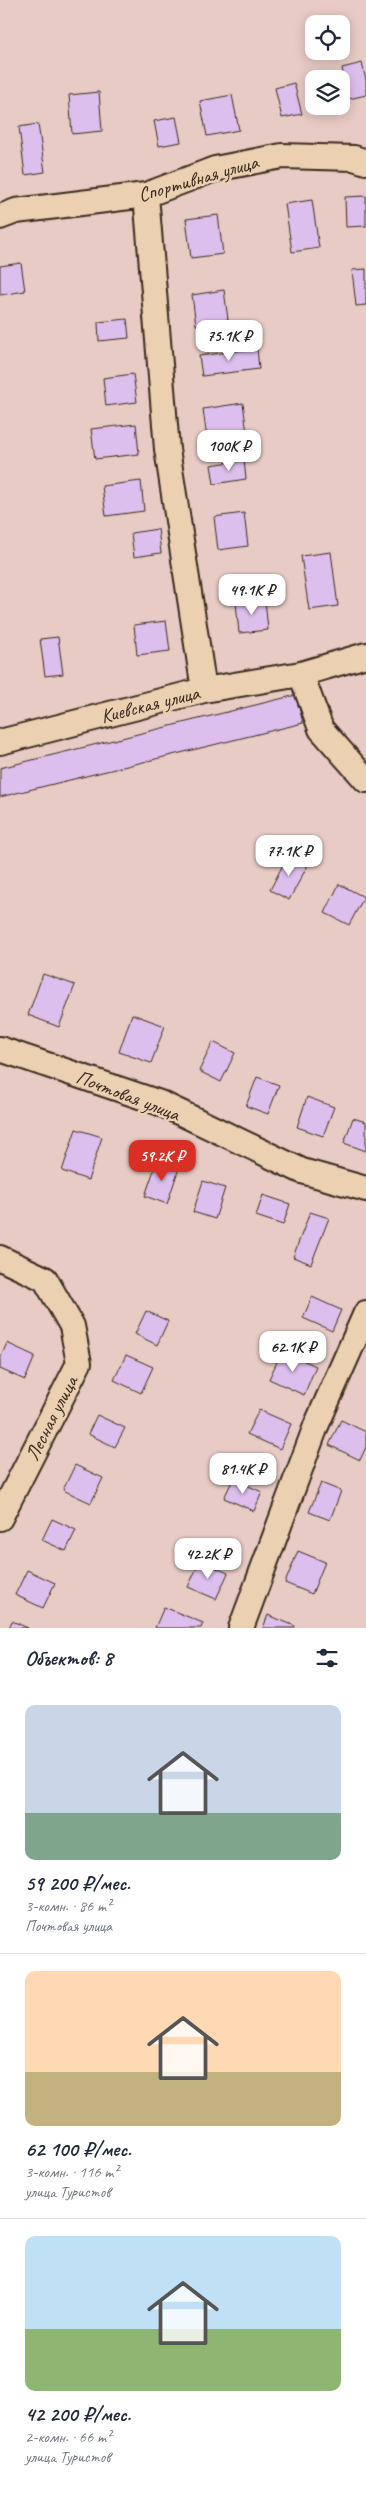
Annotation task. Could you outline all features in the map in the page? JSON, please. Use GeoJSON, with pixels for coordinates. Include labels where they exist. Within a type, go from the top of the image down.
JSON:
{"type":"FeatureCollection","features":[{"type":"Feature","properties":{"kind":"street","name":"Спортивная улица"},"geometry":{"type":"LineString","coordinates":[[0,217],[16,211],[146,195],[215,169],[282,156],[354,158],[366,162]]}},
{"type":"Feature","properties":{"kind":"street"},"geometry":{"type":"LineString","coordinates":[[146,195],[167,450],[204,690]]}},
{"type":"Feature","properties":{"kind":"street","name":"Киевская улица"},"geometry":{"type":"LineString","coordinates":[[0,742],[204,690],[301,674],[366,655]]}},
{"type":"Feature","properties":{"kind":"street"},"geometry":{"type":"LineString","coordinates":[[301,674],[321,729],[366,780]]}},
{"type":"Feature","properties":{"kind":"street","name":"Почтовая улица"},"geometry":{"type":"LineString","coordinates":[[0,1048],[160,1103],[302,1171],[366,1189]]}},
{"type":"Feature","properties":{"kind":"street","name":"Лесная улица"},"geometry":{"type":"LineString","coordinates":[[0,1258],[45,1279],[72,1326],[79,1363],[0,1518]]}},
{"type":"Feature","properties":{"kind":"street"},"geometry":{"type":"LineString","coordinates":[[241,1628],[316,1426],[366,1313]]}},
{"type":"Feature","properties":{"kind":"building"},"geometry":{"type":"Polygon","coordinates":[[[362,63],[366,80],[366,95],[350,99],[350,70],[342,70],[342,68],[362,63]]]}},
{"type":"Feature","properties":{"kind":"building"},"geometry":{"type":"Polygon","coordinates":[[[294,83],[302,114],[282,118],[275,88],[294,83]]]}},
{"type":"Feature","properties":{"kind":"building"},"geometry":{"type":"Polygon","coordinates":[[[99,92],[102,131],[72,134],[69,95],[99,92]]]}},
{"type":"Feature","properties":{"kind":"building"},"geometry":{"type":"Polygon","coordinates":[[[232,95],[239,130],[207,136],[200,101],[232,95]]]}},
{"type":"Feature","properties":{"kind":"building"},"geometry":{"type":"Polygon","coordinates":[[[176,117],[181,142],[159,146],[154,121],[176,117]]]}},
{"type":"Feature","properties":{"kind":"building"},"geometry":{"type":"Polygon","coordinates":[[[38,124],[45,172],[25,175],[19,127],[38,124]]]}},
{"type":"Feature","properties":{"kind":"building"},"geometry":{"type":"Polygon","coordinates":[[[366,196],[366,226],[346,227],[345,197],[366,196]]]}},
{"type":"Feature","properties":{"kind":"building"},"geometry":{"type":"Polygon","coordinates":[[[312,200],[319,248],[292,252],[285,204],[312,200]]]}},
{"type":"Feature","properties":{"kind":"building"},"geometry":{"type":"Polygon","coordinates":[[[218,215],[223,254],[191,258],[186,219],[218,215]]]}},
{"type":"Feature","properties":{"kind":"building"},"geometry":{"type":"Polygon","coordinates":[[[21,263],[25,291],[0,295],[0,266],[21,263]]]}},
{"type":"Feature","properties":{"kind":"building"},"geometry":{"type":"Polygon","coordinates":[[[366,269],[366,305],[356,306],[352,270],[366,269]]]}},
{"type":"Feature","properties":{"kind":"building"},"geometry":{"type":"Polygon","coordinates":[[[224,290],[228,320],[196,325],[192,295],[224,290]]]}},
{"type":"Feature","properties":{"kind":"building"},"geometry":{"type":"Polygon","coordinates":[[[127,319],[129,338],[99,341],[98,322],[127,319]]]}},
{"type":"Feature","properties":{"kind":"building"},"geometry":{"type":"Polygon","coordinates":[[[257,348],[259,369],[202,376],[199,356],[257,348]]]}},
{"type":"Feature","properties":{"kind":"building"},"geometry":{"type":"Polygon","coordinates":[[[133,374],[137,402],[106,406],[103,378],[133,374]]]}},
{"type":"Feature","properties":{"kind":"building"},"geometry":{"type":"Polygon","coordinates":[[[243,403],[247,433],[207,439],[203,409],[243,403]]]}},
{"type":"Feature","properties":{"kind":"building"},"geometry":{"type":"Polygon","coordinates":[[[136,424],[139,454],[95,459],[91,429],[136,424]]]}},
{"type":"Feature","properties":{"kind":"building"},"geometry":{"type":"Polygon","coordinates":[[[244,460],[246,479],[214,484],[211,465],[244,460]]]}},
{"type":"Feature","properties":{"kind":"building"},"geometry":{"type":"Polygon","coordinates":[[[141,481],[144,511],[106,516],[102,486],[141,481]]]}},
{"type":"Feature","properties":{"kind":"building"},"geometry":{"type":"Polygon","coordinates":[[[244,513],[248,546],[218,550],[214,517],[244,513]]]}},
{"type":"Feature","properties":{"kind":"building"},"geometry":{"type":"Polygon","coordinates":[[[158,529],[161,553],[134,557],[131,533],[158,529]]]}},
{"type":"Feature","properties":{"kind":"building"},"geometry":{"type":"Polygon","coordinates":[[[331,552],[338,606],[309,610],[301,556],[331,552]]]}},
{"type":"Feature","properties":{"kind":"building"},"geometry":{"type":"Polygon","coordinates":[[[265,600],[268,630],[239,633],[236,603],[265,600]]]}},
{"type":"Feature","properties":{"kind":"building"},"geometry":{"type":"Polygon","coordinates":[[[166,621],[170,651],[137,655],[134,625],[166,621]]]}},
{"type":"Feature","properties":{"kind":"building"},"geometry":{"type":"Polygon","coordinates":[[[58,637],[63,674],[45,676],[40,639],[58,637]]]}},
{"type":"Feature","properties":{"kind":"building"},"geometry":{"type":"Polygon","coordinates":[[[296,695],[303,723],[0,797],[0,768],[296,695]]]}},
{"type":"Feature","properties":{"kind":"building"},"geometry":{"type":"Polygon","coordinates":[[[288,855],[308,865],[289,900],[270,890],[288,855]]]}},
{"type":"Feature","properties":{"kind":"building"},"geometry":{"type":"Polygon","coordinates":[[[339,884],[364,897],[349,925],[325,913],[339,884]]]}},
{"type":"Feature","properties":{"kind":"building"},"geometry":{"type":"Polygon","coordinates":[[[43,974],[75,985],[59,1027],[28,1015],[43,974]]]}},
{"type":"Feature","properties":{"kind":"building"},"geometry":{"type":"Polygon","coordinates":[[[132,1014],[165,1026],[151,1063],[119,1052],[132,1014]]]}},
{"type":"Feature","properties":{"kind":"building"},"geometry":{"type":"Polygon","coordinates":[[[213,1042],[235,1053],[221,1082],[199,1071],[213,1042]]]}},
{"type":"Feature","properties":{"kind":"building"},"geometry":{"type":"Polygon","coordinates":[[[257,1077],[279,1085],[268,1114],[246,1106],[257,1077]]]}},
{"type":"Feature","properties":{"kind":"building"},"geometry":{"type":"Polygon","coordinates":[[[307,1097],[334,1107],[323,1136],[297,1127],[307,1097]]]}},
{"type":"Feature","properties":{"kind":"building"},"geometry":{"type":"Polygon","coordinates":[[[353,1118],[366,1122],[366,1151],[344,1143],[353,1118]]]}},
{"type":"Feature","properties":{"kind":"building"},"geometry":{"type":"Polygon","coordinates":[[[76,1129],[102,1137],[88,1180],[62,1171],[76,1129]]]}},
{"type":"Feature","properties":{"kind":"building"},"geometry":{"type":"Polygon","coordinates":[[[157,1161],[179,1168],[167,1204],[145,1196],[157,1161]]]}},
{"type":"Feature","properties":{"kind":"building"},"geometry":{"type":"Polygon","coordinates":[[[203,1181],[225,1188],[215,1219],[193,1212],[203,1181]]]}},
{"type":"Feature","properties":{"kind":"building"},"geometry":{"type":"Polygon","coordinates":[[[263,1195],[290,1204],[283,1225],[256,1216],[263,1195]]]}},
{"type":"Feature","properties":{"kind":"building"},"geometry":{"type":"Polygon","coordinates":[[[310,1212],[329,1218],[311,1264],[293,1257],[310,1212]]]}},
{"type":"Feature","properties":{"kind":"building"},"geometry":{"type":"Polygon","coordinates":[[[312,1297],[341,1310],[332,1331],[303,1318],[312,1297]]]}},
{"type":"Feature","properties":{"kind":"building"},"geometry":{"type":"Polygon","coordinates":[[[146,1311],[168,1321],[157,1345],[135,1334],[146,1311]]]}},
{"type":"Feature","properties":{"kind":"building"},"geometry":{"type":"Polygon","coordinates":[[[7,1343],[35,1356],[25,1380],[0,1369],[0,1359],[7,1343]]]}},
{"type":"Feature","properties":{"kind":"building"},"geometry":{"type":"Polygon","coordinates":[[[282,1351],[316,1366],[304,1395],[269,1379],[282,1351]]]}},
{"type":"Feature","properties":{"kind":"building"},"geometry":{"type":"Polygon","coordinates":[[[126,1355],[153,1367],[141,1393],[114,1380],[126,1355]]]}},
{"type":"Feature","properties":{"kind":"building"},"geometry":{"type":"Polygon","coordinates":[[[259,1410],[291,1424],[280,1449],[247,1434],[259,1410]]]}},
{"type":"Feature","properties":{"kind":"building"},"geometry":{"type":"Polygon","coordinates":[[[97,1415],[125,1428],[115,1447],[88,1434],[97,1415]]]}},
{"type":"Feature","properties":{"kind":"building"},"geometry":{"type":"Polygon","coordinates":[[[341,1420],[366,1432],[366,1447],[360,1460],[329,1445],[341,1420]]]}},
{"type":"Feature","properties":{"kind":"building"},"geometry":{"type":"Polygon","coordinates":[[[75,1465],[103,1478],[91,1503],[63,1490],[75,1465]]]}},
{"type":"Feature","properties":{"kind":"building"},"geometry":{"type":"Polygon","coordinates":[[[233,1479],[262,1492],[254,1511],[224,1498],[233,1479]]]}},
{"type":"Feature","properties":{"kind":"building"},"geometry":{"type":"Polygon","coordinates":[[[321,1483],[341,1491],[330,1520],[309,1512],[321,1483]]]}},
{"type":"Feature","properties":{"kind":"building"},"geometry":{"type":"Polygon","coordinates":[[[52,1519],[76,1530],[66,1551],[42,1540],[52,1519]]]}},
{"type":"Feature","properties":{"kind":"building"},"geometry":{"type":"Polygon","coordinates":[[[298,1551],[325,1562],[312,1594],[285,1583],[298,1551]]]}},
{"type":"Feature","properties":{"kind":"building"},"geometry":{"type":"Polygon","coordinates":[[[200,1561],[228,1573],[216,1599],[188,1587],[200,1561]]]}},
{"type":"Feature","properties":{"kind":"building"},"geometry":{"type":"Polygon","coordinates":[[[27,1570],[55,1583],[43,1608],[15,1595],[27,1570]]]}},
{"type":"Feature","properties":{"kind":"building"},"geometry":{"type":"Polygon","coordinates":[[[164,1607],[203,1623],[201,1628],[155,1628],[164,1607]]]}},
{"type":"Feature","properties":{"kind":"building"},"geometry":{"type":"Polygon","coordinates":[[[268,1615],[295,1626],[294,1628],[263,1628],[268,1615]]]}},
{"type":"Feature","properties":{"kind":"building"},"geometry":{"type":"Polygon","coordinates":[[[12,1621],[28,1628],[9,1628],[12,1621]]]}}]}
